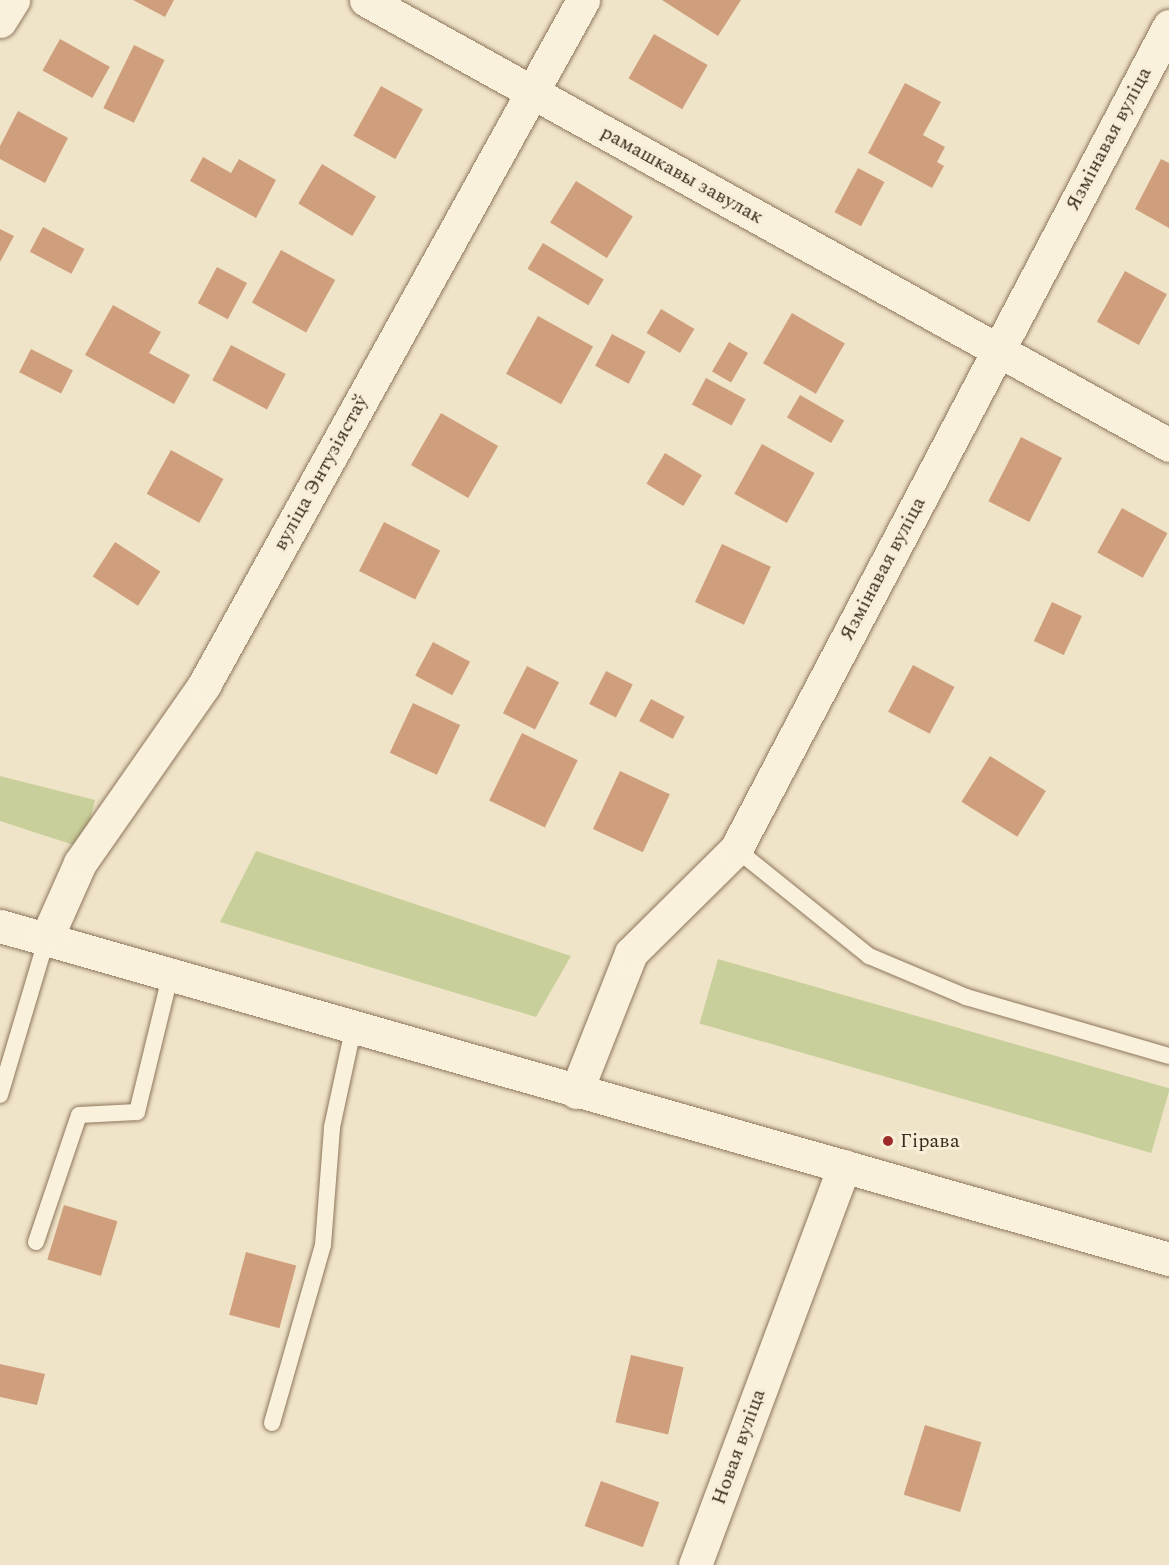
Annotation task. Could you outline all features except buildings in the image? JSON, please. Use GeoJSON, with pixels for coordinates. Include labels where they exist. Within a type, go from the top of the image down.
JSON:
{"type":"FeatureCollection","features":[{"type":"Feature","properties":{"kind":"street"},"geometry":{"type":"LineString","coordinates":[[0,21],[13,0]]}},
{"type":"Feature","properties":{"kind":"street","name":"рамашкавы завулак"},"geometry":{"type":"LineString","coordinates":[[366,0],[1169,444]]}},
{"type":"Feature","properties":{"kind":"street","name":"вуліца Энтузіястаў"},"geometry":{"type":"LineString","coordinates":[[47,937],[80,863],[204,685],[583,0]]}},
{"type":"Feature","properties":{"kind":"street","name":"Язмінавая вуліца"},"geometry":{"type":"LineString","coordinates":[[576,1092],[631,953],[736,849],[1169,26]]}},
{"type":"Feature","properties":{"kind":"street"},"geometry":{"type":"LineString","coordinates":[[0,926],[47,937],[354,1025],[576,1092],[1169,1259]]}},
{"type":"Feature","properties":{"kind":"street","name":"Новая вуліца"},"geometry":{"type":"LineString","coordinates":[[695,1565],[844,1166]]}},
{"type":"Feature","properties":{"kind":"lane"},"geometry":{"type":"LineString","coordinates":[[736,849],[869,956],[966,997],[1169,1056]]}},
{"type":"Feature","properties":{"kind":"lane"},"geometry":{"type":"LineString","coordinates":[[0,1095],[47,937]]}},
{"type":"Feature","properties":{"kind":"lane"},"geometry":{"type":"LineString","coordinates":[[36,1242],[79,1115],[137,1112],[171,973]]}},
{"type":"Feature","properties":{"kind":"lane"},"geometry":{"type":"LineString","coordinates":[[272,1423],[323,1245],[332,1127],[354,1025]]}},
{"type":"Feature","properties":{"kind":"green space"},"geometry":{"type":"Polygon","coordinates":[[[0,776],[95,800],[83,848],[0,821],[0,776]]]}},
{"type":"Feature","properties":{"kind":"green space"},"geometry":{"type":"Polygon","coordinates":[[[256,851],[571,956],[536,1017],[220,922],[256,851]]]}},
{"type":"Feature","properties":{"kind":"green space"},"geometry":{"type":"Polygon","coordinates":[[[718,959],[1169,1088],[1151,1153],[700,1023],[718,959]]]}},
{"type":"Feature","properties":{"kind":"place","name":"Гірава"},"geometry":{"type":"Point","coordinates":[888,1141]}}]}
